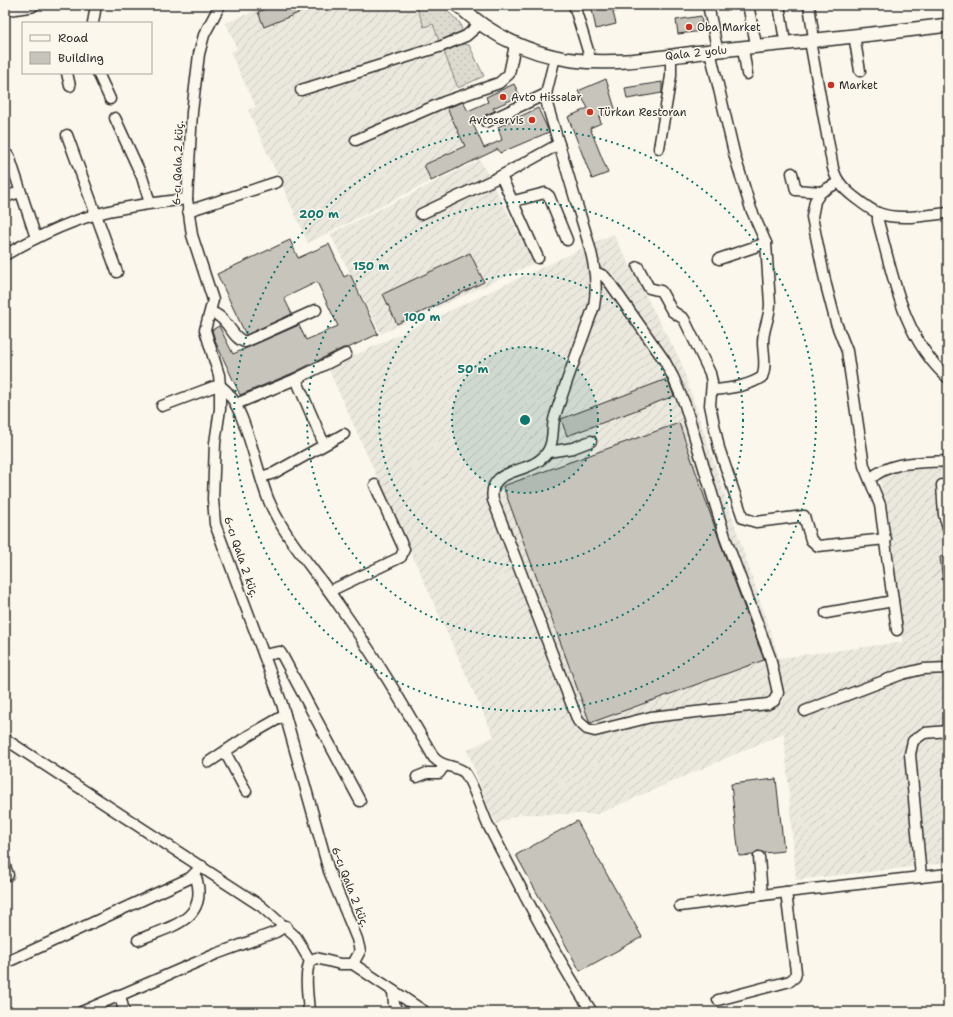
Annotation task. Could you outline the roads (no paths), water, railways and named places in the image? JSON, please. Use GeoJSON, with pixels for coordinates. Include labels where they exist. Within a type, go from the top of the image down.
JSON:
{"type":"FeatureCollection","features":[{"type":"Feature","properties":{"kind":"main road"},"geometry":{"type":"LineString","coordinates":[[5,9],[32,5]]}},
{"type":"Feature","properties":{"kind":"main road","name":"Qala 2 yolu"},"geometry":{"type":"LineString","coordinates":[[458,5],[480,24],[515,45],[556,57],[590,62],[614,62],[670,56],[755,39],[784,35],[854,35],[948,25]]}},
{"type":"Feature","properties":{"kind":"main road","name":"Qala 2 yolu"},"geometry":{"type":"LineString","coordinates":[[469,5],[501,28],[518,37],[556,49],[589,54],[713,47],[743,48],[812,36],[948,17]]}},
{"type":"Feature","properties":{"kind":"street"},"geometry":{"type":"LineString","coordinates":[[93,22],[96,5]]}},
{"type":"Feature","properties":{"kind":"street","name":"6-cı Qala 2 küç."},"geometry":{"type":"LineString","coordinates":[[220,5],[204,35],[199,54],[192,112],[187,199],[188,211],[197,253],[213,300],[205,330],[219,375],[220,386],[213,500],[215,524],[285,716],[329,871],[360,946],[359,955],[353,964]]}},
{"type":"Feature","properties":{"kind":"street"},"geometry":{"type":"LineString","coordinates":[[574,5],[589,54]]}},
{"type":"Feature","properties":{"kind":"street"},"geometry":{"type":"LineString","coordinates":[[708,5],[713,47],[735,157],[751,209],[766,244],[770,304],[770,313],[763,337],[764,372],[762,377],[756,381],[722,390],[712,390]]}},
{"type":"Feature","properties":{"kind":"street"},"geometry":{"type":"LineString","coordinates":[[748,5],[755,39]]}},
{"type":"Feature","properties":{"kind":"street"},"geometry":{"type":"LineString","coordinates":[[779,5],[784,35]]}},
{"type":"Feature","properties":{"kind":"street"},"geometry":{"type":"LineString","coordinates":[[809,5],[812,36],[833,168],[839,182],[853,196],[878,213],[888,216],[913,216],[948,213]]}},
{"type":"Feature","properties":{"kind":"street"},"geometry":{"type":"LineString","coordinates":[[301,90],[442,46],[473,32],[480,24]]}},
{"type":"Feature","properties":{"kind":"street"},"geometry":{"type":"LineString","coordinates":[[854,35],[860,71]]}},
{"type":"Feature","properties":{"kind":"street"},"geometry":{"type":"LineString","coordinates":[[356,140],[444,102],[499,83],[509,74],[515,45]]}},
{"type":"Feature","properties":{"kind":"street"},"geometry":{"type":"LineString","coordinates":[[743,48],[746,74]]}},
{"type":"Feature","properties":{"kind":"street"},"geometry":{"type":"LineString","coordinates":[[659,148],[671,76],[670,56]]}},
{"type":"Feature","properties":{"kind":"street"},"geometry":{"type":"LineString","coordinates":[[556,57],[546,94],[547,104],[589,245],[595,272],[596,293],[594,306],[554,418],[552,444],[548,452],[536,464],[503,475],[497,479],[493,484],[493,500],[578,721],[587,729],[595,731],[651,717],[760,706],[774,700],[778,693],[777,684],[770,657],[726,540],[685,405],[664,360],[610,283],[604,276],[595,272]]}},
{"type":"Feature","properties":{"kind":"street"},"geometry":{"type":"LineString","coordinates":[[67,74],[70,86]]}},
{"type":"Feature","properties":{"kind":"street"},"geometry":{"type":"LineString","coordinates":[[98,74],[110,100]]}},
{"type":"Feature","properties":{"kind":"street"},"geometry":{"type":"LineString","coordinates":[[486,122],[546,94]]}},
{"type":"Feature","properties":{"kind":"street"},"geometry":{"type":"LineString","coordinates":[[115,118],[142,177],[150,203]]}},
{"type":"Feature","properties":{"kind":"street"},"geometry":{"type":"LineString","coordinates":[[67,136],[118,272]]}},
{"type":"Feature","properties":{"kind":"street"},"geometry":{"type":"LineString","coordinates":[[421,214],[502,176],[559,144]]}},
{"type":"Feature","properties":{"kind":"street"},"geometry":{"type":"LineString","coordinates":[[9,156],[36,238]]}},
{"type":"Feature","properties":{"kind":"street"},"geometry":{"type":"LineString","coordinates":[[792,173],[796,190],[822,192]]}},
{"type":"Feature","properties":{"kind":"street"},"geometry":{"type":"LineString","coordinates":[[502,176],[538,258]]}},
{"type":"Feature","properties":{"kind":"street"},"geometry":{"type":"LineString","coordinates":[[188,211],[277,182]]}},
{"type":"Feature","properties":{"kind":"street"},"geometry":{"type":"LineString","coordinates":[[839,182],[822,192],[815,201],[812,217],[826,285],[836,323],[847,351],[864,466],[880,505],[898,630]]}},
{"type":"Feature","properties":{"kind":"street"},"geometry":{"type":"LineString","coordinates":[[5,197],[20,192]]}},
{"type":"Feature","properties":{"kind":"street"},"geometry":{"type":"LineString","coordinates":[[514,201],[545,193],[548,196],[567,240]]}},
{"type":"Feature","properties":{"kind":"street"},"geometry":{"type":"LineString","coordinates":[[5,255],[36,238],[96,215],[150,203],[187,199]]}},
{"type":"Feature","properties":{"kind":"street"},"geometry":{"type":"LineString","coordinates":[[878,213],[878,221],[898,295],[910,328],[927,355],[938,369],[948,378]]}},
{"type":"Feature","properties":{"kind":"street"},"geometry":{"type":"LineString","coordinates":[[719,259],[766,244]]}},
{"type":"Feature","properties":{"kind":"street"},"geometry":{"type":"LineString","coordinates":[[638,267],[648,288],[661,291],[672,311],[684,319],[710,373],[712,390],[710,405],[718,448],[743,518],[756,522],[804,516],[811,540],[818,546],[886,539]]}},
{"type":"Feature","properties":{"kind":"street"},"geometry":{"type":"LineString","coordinates":[[211,312],[224,318],[237,338],[245,342],[316,310]]}},
{"type":"Feature","properties":{"kind":"street"},"geometry":{"type":"LineString","coordinates":[[236,404],[296,379],[346,354]]}},
{"type":"Feature","properties":{"kind":"street"},"geometry":{"type":"LineString","coordinates":[[296,379],[324,444]]}},
{"type":"Feature","properties":{"kind":"street"},"geometry":{"type":"LineString","coordinates":[[162,406],[208,388],[220,386],[230,393],[236,404],[259,466],[269,502],[282,527],[314,572],[330,591],[434,758],[444,766],[464,772],[469,779],[481,810],[509,866],[569,976],[592,1012]]}},
{"type":"Feature","properties":{"kind":"street"},"geometry":{"type":"LineString","coordinates":[[261,477],[274,473],[344,434]]}},
{"type":"Feature","properties":{"kind":"street"},"geometry":{"type":"LineString","coordinates":[[548,452],[573,448],[591,441]]}},
{"type":"Feature","properties":{"kind":"street"},"geometry":{"type":"LineString","coordinates":[[870,479],[880,471],[895,465],[948,461]]}},
{"type":"Feature","properties":{"kind":"street"},"geometry":{"type":"LineString","coordinates":[[330,591],[401,557],[404,554],[404,549],[375,485]]}},
{"type":"Feature","properties":{"kind":"street"},"geometry":{"type":"LineString","coordinates":[[942,485],[944,515],[948,527]]}},
{"type":"Feature","properties":{"kind":"street"},"geometry":{"type":"LineString","coordinates":[[826,613],[893,601]]}},
{"type":"Feature","properties":{"kind":"street"},"geometry":{"type":"LineString","coordinates":[[264,655],[276,651],[280,652],[282,655],[360,801]]}},
{"type":"Feature","properties":{"kind":"street"},"geometry":{"type":"LineString","coordinates":[[805,711],[902,674],[923,669],[948,668]]}},
{"type":"Feature","properties":{"kind":"street"},"geometry":{"type":"LineString","coordinates":[[209,762],[267,724],[285,716]]}},
{"type":"Feature","properties":{"kind":"street"},"geometry":{"type":"LineString","coordinates":[[921,877],[910,754],[913,740],[924,733],[948,731]]}},
{"type":"Feature","properties":{"kind":"street"},"geometry":{"type":"LineString","coordinates":[[5,739],[202,866],[261,906],[286,926],[296,937],[310,961]]}},
{"type":"Feature","properties":{"kind":"street"},"geometry":{"type":"LineString","coordinates":[[225,752],[246,791]]}},
{"type":"Feature","properties":{"kind":"street"},"geometry":{"type":"LineString","coordinates":[[417,777],[427,773],[439,773],[444,766]]}},
{"type":"Feature","properties":{"kind":"street"},"geometry":{"type":"LineString","coordinates":[[759,857],[762,895]]}},
{"type":"Feature","properties":{"kind":"street"},"geometry":{"type":"LineString","coordinates":[[5,963],[195,874],[202,866]]}},
{"type":"Feature","properties":{"kind":"street"},"geometry":{"type":"LineString","coordinates":[[138,940],[182,922],[192,915],[200,896],[195,874]]}},
{"type":"Feature","properties":{"kind":"street"},"geometry":{"type":"LineString","coordinates":[[680,906],[786,892],[948,874]]}},
{"type":"Feature","properties":{"kind":"street"},"geometry":{"type":"LineString","coordinates":[[718,1000],[790,981],[795,977],[796,972],[786,892]]}},
{"type":"Feature","properties":{"kind":"street"},"geometry":{"type":"LineString","coordinates":[[81,1012],[120,994],[216,954],[268,935],[286,926]]}},
{"type":"Feature","properties":{"kind":"street"},"geometry":{"type":"LineString","coordinates":[[309,1012],[307,967],[310,961],[316,958],[340,964],[353,964],[426,1012]]}},
{"type":"Feature","properties":{"kind":"street"},"geometry":{"type":"LineString","coordinates":[[393,991],[397,1012]]}},
{"type":"Feature","properties":{"kind":"street"},"geometry":{"type":"LineString","coordinates":[[120,994],[124,1012]]}},
{"type":"Feature","properties":{"kind":"place","name":"Oba Market"},"geometry":{"type":"Point","coordinates":[689,27]}},
{"type":"Feature","properties":{"kind":"place","name":"Market"},"geometry":{"type":"Point","coordinates":[831,85]}},
{"type":"Feature","properties":{"kind":"place","name":"Avto Hissələr"},"geometry":{"type":"Point","coordinates":[503,97]}},
{"type":"Feature","properties":{"kind":"place","name":"Türkan Restoran"},"geometry":{"type":"Point","coordinates":[590,112]}},
{"type":"Feature","properties":{"kind":"place","name":"Avtoservis"},"geometry":{"type":"Point","coordinates":[532,120]}}]}
